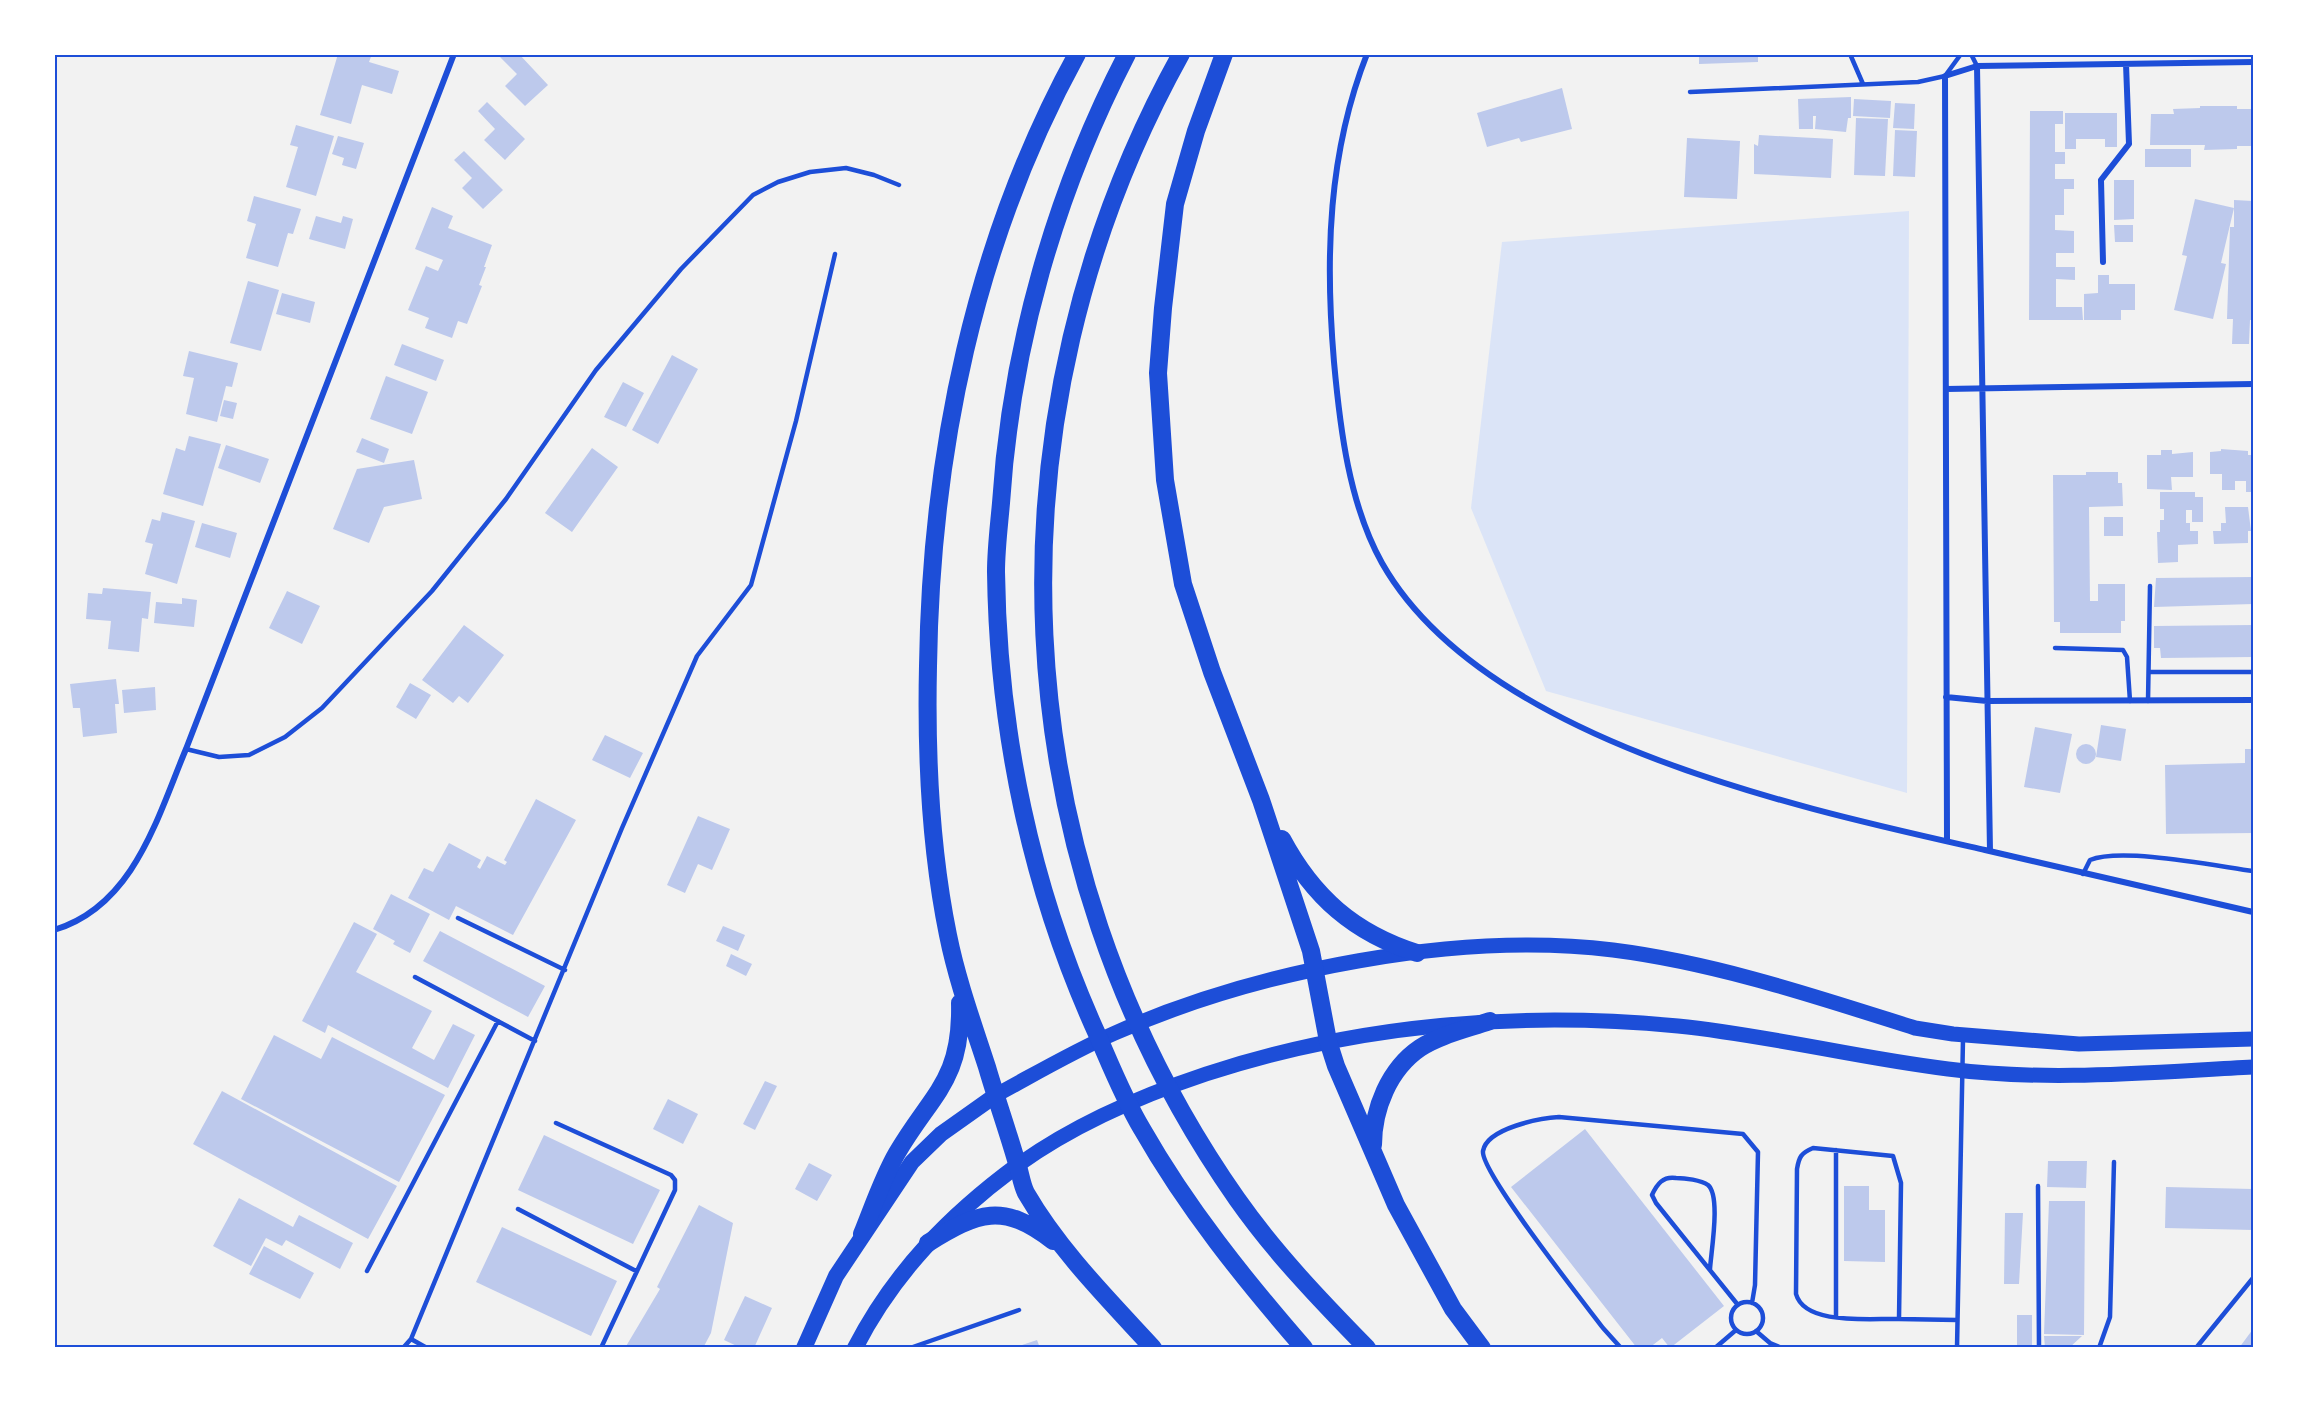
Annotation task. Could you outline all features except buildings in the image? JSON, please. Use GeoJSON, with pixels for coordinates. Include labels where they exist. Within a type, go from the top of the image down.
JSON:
{"type":"FeatureCollection","features":[{"type":"Feature","properties":{"kind":"highway"},"geometry":{"type":"LineString","coordinates":[[1077,54],[1040,123],[1013,193],[961,360],[950,416],[935,521],[929,602],[928,773],[948,936],[960,983],[1024,1190],[1068,1253],[1153,1348]]}},
{"type":"Feature","properties":{"kind":"highway"},"geometry":{"type":"LineString","coordinates":[[1127,54],[1079,156],[1051,239],[1031,309],[1014,388],[1003,469],[996,570],[1001,668],[1015,780],[1041,886],[1081,999],[1141,1128],[1209,1234],[1304,1348]]}},
{"type":"Feature","properties":{"kind":"highway"},"geometry":{"type":"LineString","coordinates":[[1181,54],[1126,167],[1096,250],[1071,335],[1057,409],[1044,507],[1044,644],[1052,723],[1066,814],[1107,951],[1187,1122],[1238,1200],[1288,1264],[1367,1348]]}},
{"type":"Feature","properties":{"kind":"highway"},"geometry":{"type":"LineString","coordinates":[[1224,54],[1196,131],[1175,204],[1158,373],[1165,480],[1183,584],[1226,713],[1262,800],[1290,855],[1313,888],[1365,932],[1386,943],[1417,953]]}},
{"type":"Feature","properties":{"kind":"highway"},"geometry":{"type":"LineString","coordinates":[[1262,800],[1315,970],[1328,1041],[1336,1066],[1374,1148],[1396,1205],[1454,1309],[1482,1348]]}},
{"type":"Feature","properties":{"kind":"highway"},"geometry":{"type":"LineString","coordinates":[[862,1234],[897,1153],[947,1080],[957,1056],[961,1023],[960,983]]}},
{"type":"Feature","properties":{"kind":"highway"},"geometry":{"type":"LineString","coordinates":[[1374,1148],[1373,1126],[1381,1101],[1402,1063],[1421,1047],[1490,1021]]}},
{"type":"Feature","properties":{"kind":"highway"},"geometry":{"type":"LineString","coordinates":[[804,1348],[836,1276],[912,1162],[941,1134],[996,1095]]}},
{"type":"Feature","properties":{"kind":"highway"},"geometry":{"type":"LineString","coordinates":[[855,1348],[874,1311],[928,1242],[950,1219],[1018,1165]]}},
{"type":"Feature","properties":{"kind":"highway"},"geometry":{"type":"LineString","coordinates":[[928,1242],[956,1225],[993,1214],[1034,1226],[1068,1253]]}},
{"type":"Feature","properties":{"kind":"main road"},"geometry":{"type":"LineString","coordinates":[[996,1095],[1115,1034],[1169,1012],[1315,970],[1417,953],[1487,947],[1551,946],[1612,950],[1689,963],[1915,1028],[1963,1035],[2079,1044],[2253,1039]]}},
{"type":"Feature","properties":{"kind":"main road"},"geometry":{"type":"LineString","coordinates":[[1018,1165],[1066,1133],[1162,1088],[1230,1066],[1328,1041],[1427,1025],[1560,1019],[1679,1026],[1962,1070],[2055,1075],[2253,1067]]}},
{"type":"Feature","properties":{"kind":"street"},"geometry":{"type":"LineString","coordinates":[[54,930],[80,921],[111,897],[142,855],[186,749],[454,54]]}},
{"type":"Feature","properties":{"kind":"street"},"geometry":{"type":"LineString","coordinates":[[1366,54],[1346,116],[1333,181],[1329,251],[1331,322],[1338,401],[1358,502],[1371,542],[1396,583],[1424,618],[1454,646],[1511,689],[1571,723],[1618,744],[1712,778],[1882,826],[2253,912]]}},
{"type":"Feature","properties":{"kind":"street"},"geometry":{"type":"LineString","coordinates":[[1947,841],[1945,76],[1977,66],[2253,62]]}},
{"type":"Feature","properties":{"kind":"street"},"geometry":{"type":"LineString","coordinates":[[2103,262],[2101,180],[2129,144],[2126,64]]}},
{"type":"Feature","properties":{"kind":"street"},"geometry":{"type":"LineString","coordinates":[[1977,66],[1990,851]]}},
{"type":"Feature","properties":{"kind":"street"},"geometry":{"type":"LineString","coordinates":[[1946,389],[2253,384]]}},
{"type":"Feature","properties":{"kind":"street"},"geometry":{"type":"LineString","coordinates":[[1946,697],[1988,701],[2253,700]]}},
{"type":"Feature","properties":{"kind":"lane"},"geometry":{"type":"LineString","coordinates":[[1850,54],[1863,84]]}},
{"type":"Feature","properties":{"kind":"lane"},"geometry":{"type":"LineString","coordinates":[[1690,92],[1918,82],[1945,76],[1961,54]]}},
{"type":"Feature","properties":{"kind":"lane"},"geometry":{"type":"LineString","coordinates":[[1971,54],[1977,66]]}},
{"type":"Feature","properties":{"kind":"lane"},"geometry":{"type":"LineString","coordinates":[[186,749],[219,757],[249,755],[285,737],[322,708],[432,591],[506,499],[596,370],[689,261],[753,195],[778,182],[810,172],[846,168],[874,175],[899,185]]}},
{"type":"Feature","properties":{"kind":"lane"},"geometry":{"type":"LineString","coordinates":[[403,1348],[411,1339],[473,1184],[565,970],[622,828],[697,657],[751,585],[793,432],[835,254]]}},
{"type":"Feature","properties":{"kind":"lane"},"geometry":{"type":"LineString","coordinates":[[2148,701],[2150,586]]}},
{"type":"Feature","properties":{"kind":"lane"},"geometry":{"type":"LineString","coordinates":[[2055,648],[2123,650],[2127,657],[2130,701]]}},
{"type":"Feature","properties":{"kind":"lane"},"geometry":{"type":"LineString","coordinates":[[2149,672],[2253,672]]}},
{"type":"Feature","properties":{"kind":"lane"},"geometry":{"type":"LineString","coordinates":[[2083,874],[2090,860],[2108,856],[2161,858],[2253,871]]}},
{"type":"Feature","properties":{"kind":"lane"},"geometry":{"type":"LineString","coordinates":[[458,918],[565,970]]}},
{"type":"Feature","properties":{"kind":"lane"},"geometry":{"type":"LineString","coordinates":[[415,977],[535,1041]]}},
{"type":"Feature","properties":{"kind":"lane"},"geometry":{"type":"LineString","coordinates":[[367,1271],[498,1021]]}},
{"type":"Feature","properties":{"kind":"lane"},"geometry":{"type":"LineString","coordinates":[[1957,1348],[1963,1035]]}},
{"type":"Feature","properties":{"kind":"lane"},"geometry":{"type":"LineString","coordinates":[[1621,1348],[1603,1328],[1499,1187],[1484,1159],[1483,1151],[1492,1138],[1539,1119],[1559,1117],[1743,1134],[1758,1152],[1755,1285],[1752,1303]]}},
{"type":"Feature","properties":{"kind":"lane"},"geometry":{"type":"LineString","coordinates":[[556,1123],[671,1175],[675,1180],[675,1190],[601,1348]]}},
{"type":"Feature","properties":{"kind":"lane"},"geometry":{"type":"LineString","coordinates":[[1899,1319],[1901,1183],[1896,1161],[1890,1154],[1813,1148],[1799,1158],[1797,1169],[1796,1294],[1804,1308],[1824,1316],[1836,1317],[1899,1319],[1957,1320]]}},
{"type":"Feature","properties":{"kind":"lane"},"geometry":{"type":"LineString","coordinates":[[1836,1150],[1836,1317]]}},
{"type":"Feature","properties":{"kind":"lane"},"geometry":{"type":"LineString","coordinates":[[2099,1348],[2110,1317],[2114,1162]]}},
{"type":"Feature","properties":{"kind":"lane"},"geometry":{"type":"LineString","coordinates":[[1710,1269],[1715,1204],[1712,1190],[1706,1183],[1674,1177],[1664,1179],[1657,1185],[1652,1195],[1656,1203],[1738,1305]]}},
{"type":"Feature","properties":{"kind":"lane"},"geometry":{"type":"LineString","coordinates":[[2038,1186],[2039,1348]]}},
{"type":"Feature","properties":{"kind":"lane"},"geometry":{"type":"LineString","coordinates":[[518,1209],[636,1271]]}},
{"type":"Feature","properties":{"kind":"lane"},"geometry":{"type":"LineString","coordinates":[[2196,1348],[2253,1278]]}},
{"type":"Feature","properties":{"kind":"lane"},"geometry":{"type":"LineString","coordinates":[[1736,1330],[1750,1334],[1756,1331],[1763,1319],[1758,1306],[1752,1303],[1738,1305]]}},
{"type":"Feature","properties":{"kind":"lane"},"geometry":{"type":"LineString","coordinates":[[1736,1330],[1731,1317],[1738,1305]]}},
{"type":"Feature","properties":{"kind":"lane"},"geometry":{"type":"LineString","coordinates":[[910,1348],[1019,1310]]}},
{"type":"Feature","properties":{"kind":"lane"},"geometry":{"type":"LineString","coordinates":[[1715,1348],[1736,1330]]}},
{"type":"Feature","properties":{"kind":"lane"},"geometry":{"type":"LineString","coordinates":[[1756,1331],[1770,1343],[1782,1348]]}},
{"type":"Feature","properties":{"kind":"lane"},"geometry":{"type":"LineString","coordinates":[[411,1339],[427,1348]]}},
{"type":"Feature","properties":{"kind":"shaded area"},"geometry":{"type":"Polygon","coordinates":[[[1909,211],[1907,793],[1546,691],[1471,508],[1502,242],[1909,211]]]}}]}
